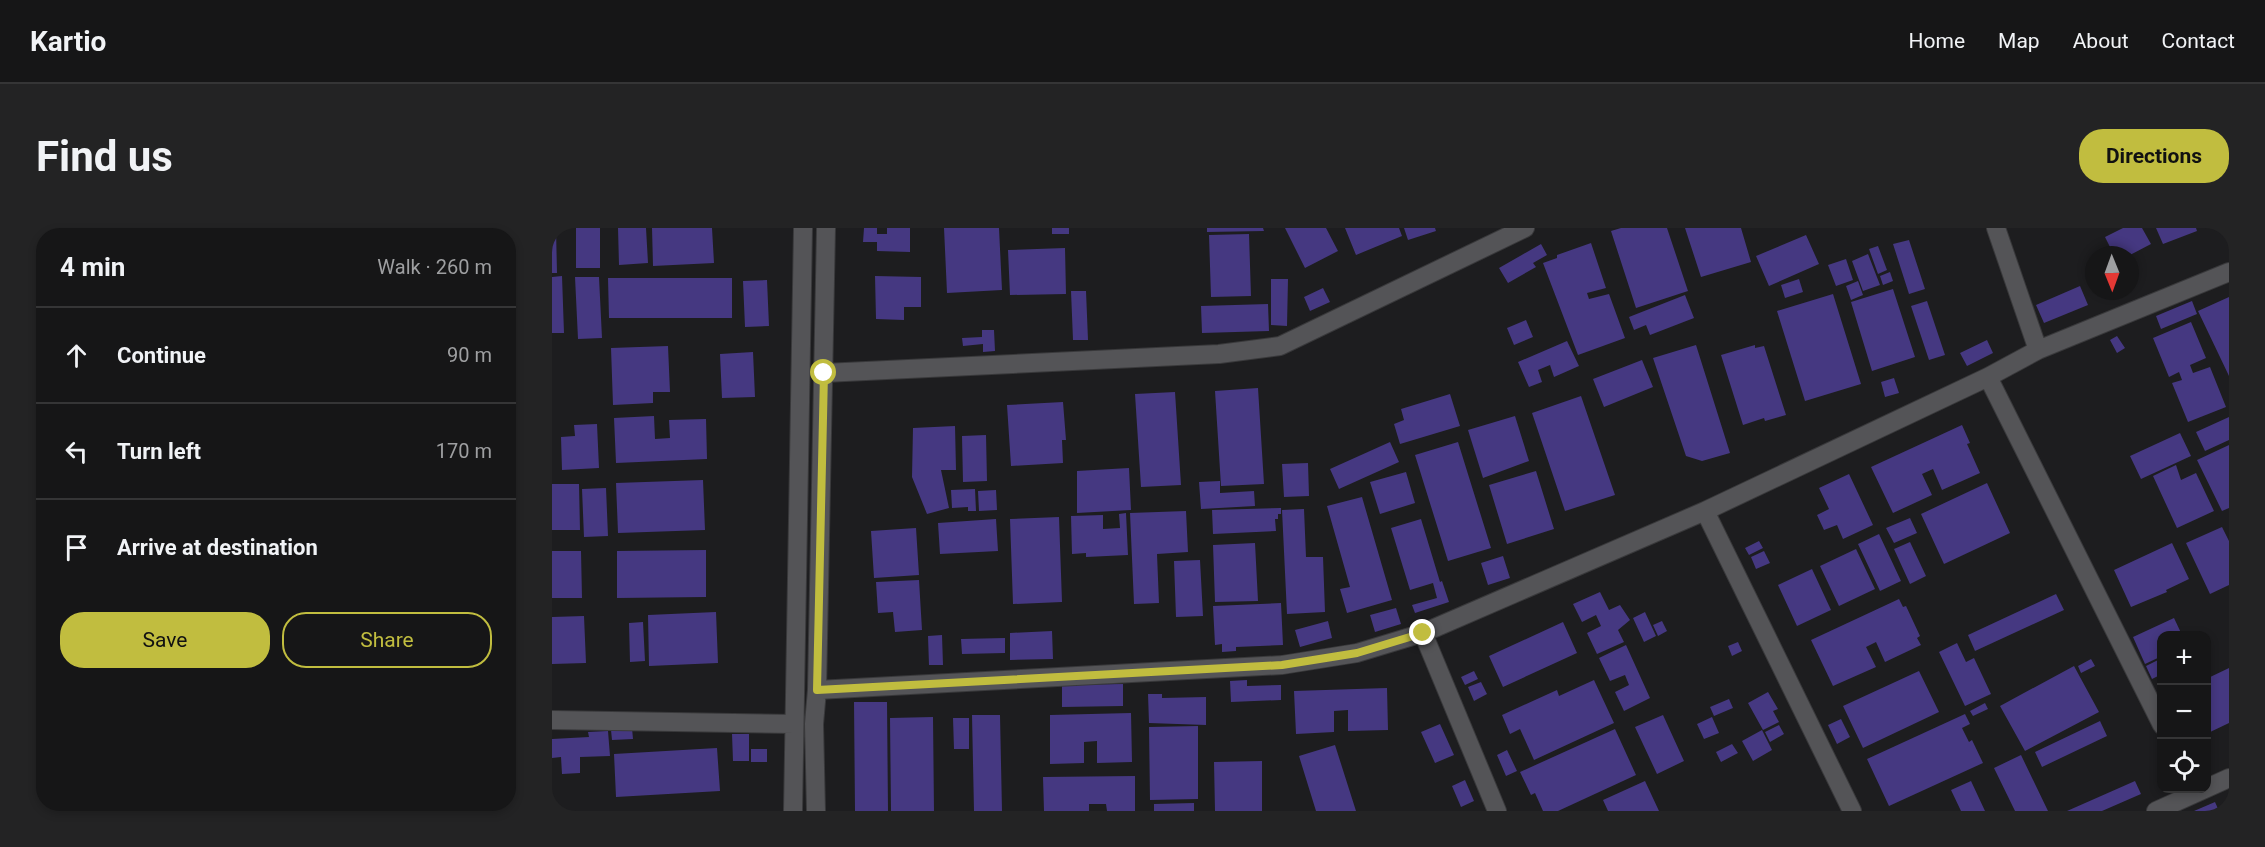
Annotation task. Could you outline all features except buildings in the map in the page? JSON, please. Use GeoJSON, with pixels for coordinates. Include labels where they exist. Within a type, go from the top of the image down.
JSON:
{"type":"FeatureCollection","features":[{"type":"Feature","properties":{"kind":"street"},"geometry":{"type":"LineString","coordinates":[[793,811],[803,228]]}},
{"type":"Feature","properties":{"kind":"street"},"geometry":{"type":"LineString","coordinates":[[816,811],[814,724],[817,690],[826,228]]}},
{"type":"Feature","properties":{"kind":"street"},"geometry":{"type":"LineString","coordinates":[[824,373],[1219,354],[1271,348],[1297,339],[1526,228]]}},
{"type":"Feature","properties":{"kind":"street"},"geometry":{"type":"LineString","coordinates":[[1996,228],[2038,350]]}},
{"type":"Feature","properties":{"kind":"street"},"geometry":{"type":"LineString","coordinates":[[817,690],[1282,665],[1357,653],[1423,633],[1705,511],[1988,377],[2038,350],[2229,272]]}},
{"type":"Feature","properties":{"kind":"street"},"geometry":{"type":"LineString","coordinates":[[1988,377],[2157,715]]}},
{"type":"Feature","properties":{"kind":"street"},"geometry":{"type":"LineString","coordinates":[[1705,511],[1852,811]]}},
{"type":"Feature","properties":{"kind":"street"},"geometry":{"type":"LineString","coordinates":[[1423,633],[1497,811]]}},
{"type":"Feature","properties":{"kind":"street"},"geometry":{"type":"LineString","coordinates":[[552,720],[794,724]]}},
{"type":"Feature","properties":{"kind":"street"},"geometry":{"type":"LineString","coordinates":[[2211,785],[2229,778]]}},
{"type":"Feature","properties":{"kind":"street"},"geometry":{"type":"LineString","coordinates":[[2156,811],[2190,793]]}},
{"type":"Feature","properties":{"kind":"route"},"geometry":{"type":"LineString","coordinates":[[824,373],[817,690],[1282,665],[1357,653],[1423,633]]}}]}
